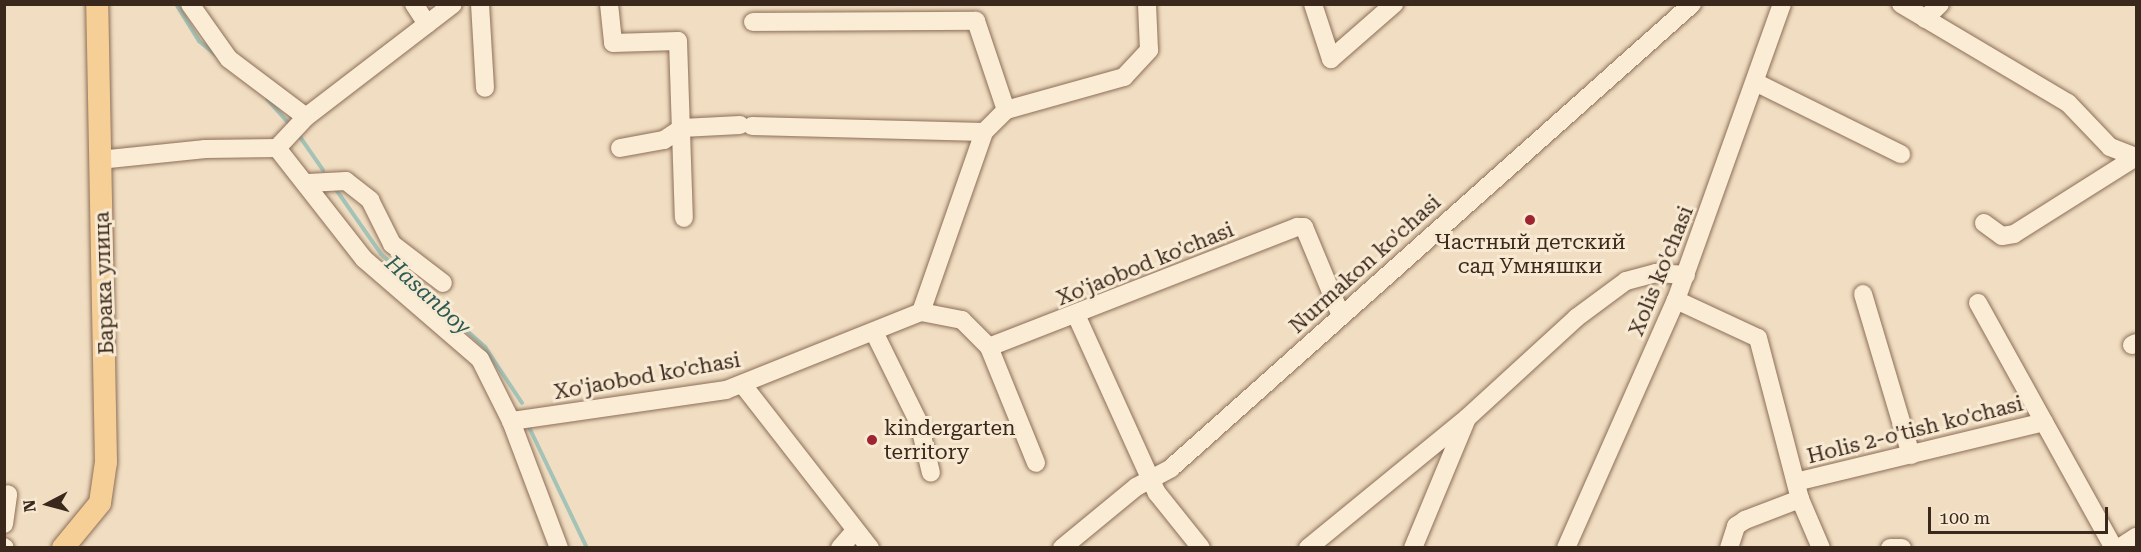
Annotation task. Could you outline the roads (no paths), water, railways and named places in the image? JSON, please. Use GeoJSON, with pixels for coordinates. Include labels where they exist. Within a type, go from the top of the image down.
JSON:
{"type":"FeatureCollection","features":[{"type":"Feature","properties":{"kind":"main road","name":"Барака улица"},"geometry":{"type":"LineString","coordinates":[[63,548],[94,512],[104,483],[107,389],[99,160],[97,4]]}},
{"type":"Feature","properties":{"kind":"street"},"geometry":{"type":"LineString","coordinates":[[190,4],[229,59],[306,117]]}},
{"type":"Feature","properties":{"kind":"street"},"geometry":{"type":"LineString","coordinates":[[414,4],[427,24]]}},
{"type":"Feature","properties":{"kind":"street"},"geometry":{"type":"LineString","coordinates":[[99,160],[205,149],[277,148],[306,117],[453,4]]}},
{"type":"Feature","properties":{"kind":"street"},"geometry":{"type":"LineString","coordinates":[[480,4],[485,88]]}},
{"type":"Feature","properties":{"kind":"street"},"geometry":{"type":"LineString","coordinates":[[609,4],[613,43],[678,41],[684,218]]}},
{"type":"Feature","properties":{"kind":"street"},"geometry":{"type":"LineString","coordinates":[[1036,463],[989,347],[962,320],[921,312],[984,132],[1006,110],[1124,77],[1149,50],[1147,4]]}},
{"type":"Feature","properties":{"kind":"street"},"geometry":{"type":"LineString","coordinates":[[1313,4],[1331,58],[1394,4]]}},
{"type":"Feature","properties":{"kind":"street","name":"Nurmakon ko'chasi"},"geometry":{"type":"LineString","coordinates":[[1062,548],[1136,487],[1151,481],[1341,316],[1692,4]]}},
{"type":"Feature","properties":{"kind":"street","name":"Xolis ko'chasi"},"geometry":{"type":"LineString","coordinates":[[1566,548],[1686,275],[1782,4]]}},
{"type":"Feature","properties":{"kind":"street"},"geometry":{"type":"LineString","coordinates":[[1901,4],[2068,103],[2110,147],[2136,157]]}},
{"type":"Feature","properties":{"kind":"street"},"geometry":{"type":"LineString","coordinates":[[1925,19],[1940,4]]}},
{"type":"Feature","properties":{"kind":"street"},"geometry":{"type":"LineString","coordinates":[[753,22],[976,21],[1006,110]]}},
{"type":"Feature","properties":{"kind":"street"},"geometry":{"type":"LineString","coordinates":[[1755,82],[1901,154]]}},
{"type":"Feature","properties":{"kind":"street"},"geometry":{"type":"LineString","coordinates":[[620,148],[664,140],[682,128],[746,126],[984,132]]}},
{"type":"Feature","properties":{"kind":"street"},"geometry":{"type":"LineString","coordinates":[[277,148],[308,183],[364,259],[472,349],[511,421],[557,547]]}},
{"type":"Feature","properties":{"kind":"street"},"geometry":{"type":"LineString","coordinates":[[1984,223],[2002,236],[2014,234],[2136,157]]}},
{"type":"Feature","properties":{"kind":"street"},"geometry":{"type":"LineString","coordinates":[[308,183],[346,182],[370,200],[387,239],[443,283]]}},
{"type":"Feature","properties":{"kind":"street","name":"Xo'jaobod ko'chasi"},"geometry":{"type":"LineString","coordinates":[[989,347],[1077,317],[1297,226],[1304,227],[1341,316]]}},
{"type":"Feature","properties":{"kind":"street"},"geometry":{"type":"LineString","coordinates":[[1308,548],[1467,418],[1576,318],[1626,281],[1656,273],[1686,275]]}},
{"type":"Feature","properties":{"kind":"street"},"geometry":{"type":"LineString","coordinates":[[1863,294],[1911,455]]}},
{"type":"Feature","properties":{"kind":"street","name":"Holis 2-o'tish ko'chasi"},"geometry":{"type":"LineString","coordinates":[[1676,300],[1758,338],[1798,491]]}},
{"type":"Feature","properties":{"kind":"street"},"geometry":{"type":"LineString","coordinates":[[1978,303],[2114,548]]}},
{"type":"Feature","properties":{"kind":"street","name":"Xo'jaobod ko'chasi"},"geometry":{"type":"LineString","coordinates":[[511,421],[743,385],[921,312]]}},
{"type":"Feature","properties":{"kind":"street"},"geometry":{"type":"LineString","coordinates":[[1077,317],[1151,481],[1200,548]]}},
{"type":"Feature","properties":{"kind":"street"},"geometry":{"type":"LineString","coordinates":[[874,332],[919,423],[931,473]]}},
{"type":"Feature","properties":{"kind":"street"},"geometry":{"type":"LineString","coordinates":[[743,385],[870,548]]}},
{"type":"Feature","properties":{"kind":"street"},"geometry":{"type":"LineString","coordinates":[[1413,548],[1467,418]]}},
{"type":"Feature","properties":{"kind":"street","name":"Holis 2-o'tish ko'chasi"},"geometry":{"type":"LineString","coordinates":[[1729,548],[1736,526],[1798,491],[1911,455],[2044,422]]}},
{"type":"Feature","properties":{"kind":"street"},"geometry":{"type":"LineString","coordinates":[[1798,491],[1821,548]]}},
{"type":"Feature","properties":{"kind":"street"},"geometry":{"type":"LineString","coordinates":[[4,524],[8,494]]}},
{"type":"Feature","properties":{"kind":"street"},"geometry":{"type":"LineString","coordinates":[[840,548],[855,531]]}},
{"type":"Feature","properties":{"kind":"street"},"geometry":{"type":"LineString","coordinates":[[2119,548],[2136,537]]}},
{"type":"Feature","properties":{"kind":"street"},"geometry":{"type":"LineString","coordinates":[[1890,548],[1902,548]]}},
{"type":"Feature","properties":{"kind":"waterway","name":"Hasanboy"},"geometry":{"type":"LineString","coordinates":[[176,4],[199,41],[218,57]]}},
{"type":"Feature","properties":{"kind":"waterway","name":"Hasanboy"},"geometry":{"type":"LineString","coordinates":[[267,99],[288,122]]}},
{"type":"Feature","properties":{"kind":"waterway","name":"Hasanboy"},"geometry":{"type":"LineString","coordinates":[[298,134],[323,170]]}},
{"type":"Feature","properties":{"kind":"waterway","name":"Hasanboy"},"geometry":{"type":"LineString","coordinates":[[335,188],[381,254],[485,347],[522,403]]}},
{"type":"Feature","properties":{"kind":"waterway","name":"Hasanboy"},"geometry":{"type":"LineString","coordinates":[[528,425],[587,548]]}},
{"type":"Feature","properties":{"kind":"place","name":"Частный детский сад Умняшки"},"geometry":{"type":"Point","coordinates":[1530,220]}},
{"type":"Feature","properties":{"kind":"place","name":"kindergarten territory"},"geometry":{"type":"Point","coordinates":[872,440]}}]}
